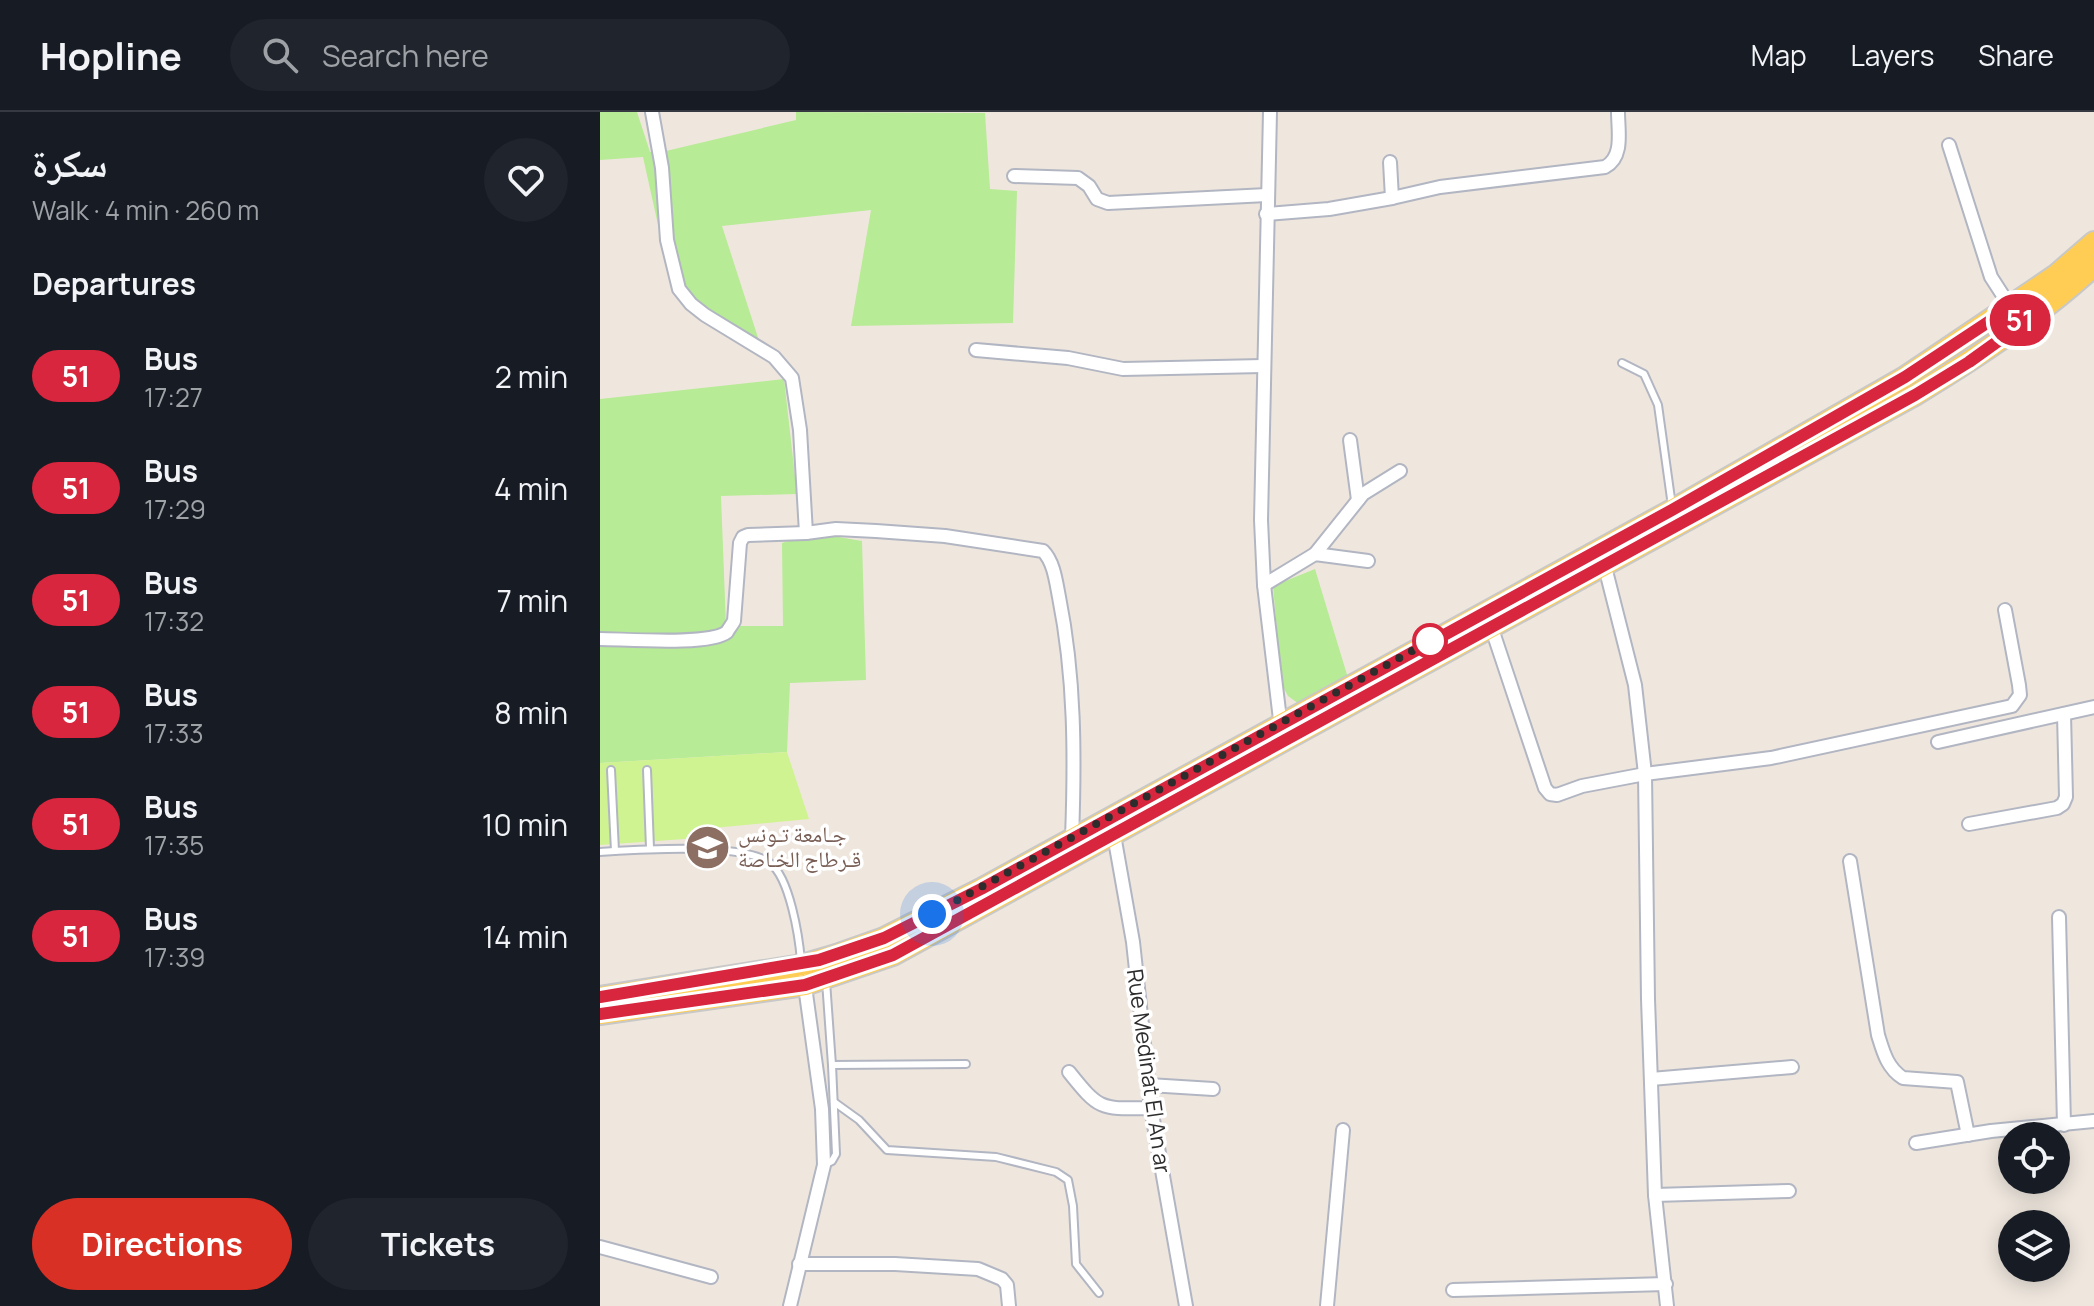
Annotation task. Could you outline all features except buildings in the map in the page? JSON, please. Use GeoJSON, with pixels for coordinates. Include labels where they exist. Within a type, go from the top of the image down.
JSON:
{"type":"FeatureCollection","features":[{"type":"Feature","properties":{"kind":"main road"},"geometry":{"type":"LineString","coordinates":[[600,1014],[804,975],[884,938],[1072,838],[1491,626],[1605,567],[1969,362],[2056,275],[2094,242]]}},
{"type":"Feature","properties":{"kind":"main road"},"geometry":{"type":"LineString","coordinates":[[600,997],[804,975],[826,980],[893,955],[1114,835],[1282,732],[1905,377],[2066,291],[2094,266]]}},
{"type":"Feature","properties":{"kind":"street"},"geometry":{"type":"LineString","coordinates":[[652,112],[662,168],[667,240],[679,289],[705,315],[774,357],[792,378],[800,430],[806,533]]}},
{"type":"Feature","properties":{"kind":"street"},"geometry":{"type":"LineString","coordinates":[[1277,112],[1270,112],[1261,520],[1264,585],[1282,732]]}},
{"type":"Feature","properties":{"kind":"street"},"geometry":{"type":"LineString","coordinates":[[1266,214],[1329,209],[1440,187],[1605,167],[1618,153],[1618,112]]}},
{"type":"Feature","properties":{"kind":"street"},"geometry":{"type":"LineString","coordinates":[[1949,145],[1991,277],[2016,315]]}},
{"type":"Feature","properties":{"kind":"street"},"geometry":{"type":"LineString","coordinates":[[1390,162],[1392,198]]}},
{"type":"Feature","properties":{"kind":"street"},"geometry":{"type":"LineString","coordinates":[[1014,176],[1078,178],[1089,186],[1097,199],[1108,203],[1267,195]]}},
{"type":"Feature","properties":{"kind":"street"},"geometry":{"type":"LineString","coordinates":[[976,350],[1068,358],[1123,369],[1263,366]]}},
{"type":"Feature","properties":{"kind":"street"},"geometry":{"type":"LineString","coordinates":[[1350,440],[1358,500]]}},
{"type":"Feature","properties":{"kind":"street"},"geometry":{"type":"LineString","coordinates":[[1264,585],[1315,554],[1358,500],[1400,471]]}},
{"type":"Feature","properties":{"kind":"street"},"geometry":{"type":"LineString","coordinates":[[600,639],[677,641],[718,636],[728,631],[734,621],[743,537],[836,529],[945,536],[1037,549],[1047,554],[1054,572],[1065,627],[1075,743],[1072,838]]}},
{"type":"Feature","properties":{"kind":"street"},"geometry":{"type":"LineString","coordinates":[[1315,554],[1368,561]]}},
{"type":"Feature","properties":{"kind":"street"},"geometry":{"type":"LineString","coordinates":[[1605,567],[1635,685],[1645,774],[1655,1195],[1667,1306]]}},
{"type":"Feature","properties":{"kind":"street"},"geometry":{"type":"LineString","coordinates":[[1491,626],[1545,788],[1550,794],[1557,795],[1582,786],[1645,774],[1771,758],[2012,706],[2020,695],[2005,610]]}},
{"type":"Feature","properties":{"kind":"street"},"geometry":{"type":"LineString","coordinates":[[1938,742],[2094,707]]}},
{"type":"Feature","properties":{"kind":"street"},"geometry":{"type":"LineString","coordinates":[[1969,824],[2057,808],[2063,804],[2066,797],[2064,714]]}},
{"type":"Feature","properties":{"kind":"street","name":"Rue Medinat El An ar"},"geometry":{"type":"LineString","coordinates":[[1114,835],[1133,942],[1151,1108],[1186,1306]]}},
{"type":"Feature","properties":{"kind":"street"},"geometry":{"type":"LineString","coordinates":[[1850,861],[1878,1035],[1885,1058],[1903,1078],[1957,1082],[1968,1135]]}},
{"type":"Feature","properties":{"kind":"street"},"geometry":{"type":"LineString","coordinates":[[2059,917],[2064,1122]]}},
{"type":"Feature","properties":{"kind":"street"},"geometry":{"type":"LineString","coordinates":[[790,1306],[824,1165],[820,1095],[804,975]]}},
{"type":"Feature","properties":{"kind":"street"},"geometry":{"type":"LineString","coordinates":[[1651,1079],[1792,1067]]}},
{"type":"Feature","properties":{"kind":"street"},"geometry":{"type":"LineString","coordinates":[[1069,1072],[1092,1100],[1107,1109],[1151,1108]]}},
{"type":"Feature","properties":{"kind":"street"},"geometry":{"type":"LineString","coordinates":[[1149,1085],[1213,1089]]}},
{"type":"Feature","properties":{"kind":"street"},"geometry":{"type":"LineString","coordinates":[[2070,1124],[2094,1121]]}},
{"type":"Feature","properties":{"kind":"street"},"geometry":{"type":"LineString","coordinates":[[1327,1306],[1343,1130]]}},
{"type":"Feature","properties":{"kind":"street"},"geometry":{"type":"LineString","coordinates":[[1916,1143],[1998,1132]]}},
{"type":"Feature","properties":{"kind":"street"},"geometry":{"type":"LineString","coordinates":[[1655,1195],[1789,1191]]}},
{"type":"Feature","properties":{"kind":"street"},"geometry":{"type":"LineString","coordinates":[[600,1247],[711,1277]]}},
{"type":"Feature","properties":{"kind":"street"},"geometry":{"type":"LineString","coordinates":[[799,1264],[895,1264],[978,1269],[1002,1279],[1007,1285],[1009,1306]]}},
{"type":"Feature","properties":{"kind":"street"},"geometry":{"type":"LineString","coordinates":[[1453,1290],[1666,1284]]}},
{"type":"Feature","properties":{"kind":"lane"},"geometry":{"type":"LineString","coordinates":[[1622,363],[1644,374],[1658,405],[1672,510]]}},
{"type":"Feature","properties":{"kind":"lane"},"geometry":{"type":"LineString","coordinates":[[611,770],[615,851]]}},
{"type":"Feature","properties":{"kind":"lane"},"geometry":{"type":"LineString","coordinates":[[647,770],[650,848]]}},
{"type":"Feature","properties":{"kind":"lane"},"geometry":{"type":"LineString","coordinates":[[600,852],[650,848],[741,853],[770,863],[784,883],[800,944],[804,975]]}},
{"type":"Feature","properties":{"kind":"lane"},"geometry":{"type":"LineString","coordinates":[[824,1165],[832,1161],[836,1154],[826,980]]}},
{"type":"Feature","properties":{"kind":"lane"},"geometry":{"type":"LineString","coordinates":[[832,1065],[966,1064]]}},
{"type":"Feature","properties":{"kind":"lane"},"geometry":{"type":"LineString","coordinates":[[834,1102],[859,1120],[887,1150],[996,1157],[1056,1172],[1068,1180],[1073,1206],[1076,1264],[1099,1293]]}},
{"type":"Feature","properties":{"kind":"green space"},"geometry":{"type":"Polygon","coordinates":[[[600,112],[637,112],[650,152],[666,151],[796,120],[796,112],[985,113],[990,189],[1017,191],[1013,323],[851,326],[871,210],[722,226],[762,350],[680,297],[666,261],[643,157],[600,160],[600,112]]]}},
{"type":"Feature","properties":{"kind":"green space"},"geometry":{"type":"Polygon","coordinates":[[[784,379],[797,494],[721,496],[726,626],[783,626],[782,543],[815,533],[862,541],[866,680],[790,683],[787,752],[600,763],[600,399],[784,379]]]}},
{"type":"Feature","properties":{"kind":"green space"},"geometry":{"type":"Polygon","coordinates":[[[1315,569],[1348,678],[1299,704],[1288,696],[1282,685],[1273,586],[1315,569]]]}},
{"type":"Feature","properties":{"kind":"green space"},"geometry":{"type":"Polygon","coordinates":[[[787,752],[809,819],[713,828],[713,837],[600,845],[600,763],[787,752]]]}},
{"type":"Feature","properties":{"kind":"bus line","name":"51"},"geometry":{"type":"LineString","coordinates":[[600,997],[802,965],[884,938],[981,889],[1672,510],[1905,377],[2011,307],[2022,324],[1915,395],[893,955],[805,985],[600,1014]]}},
{"type":"Feature","properties":{"kind":"place","name":"جـامعة تـونس قـرطاج الخـاصة"},"geometry":{"type":"Point","coordinates":[707,847]}},
{"type":"Feature","properties":{"kind":"route"},"geometry":{"type":"LineString","coordinates":[[932,914],[1434,639],[1430,641]]}}]}
